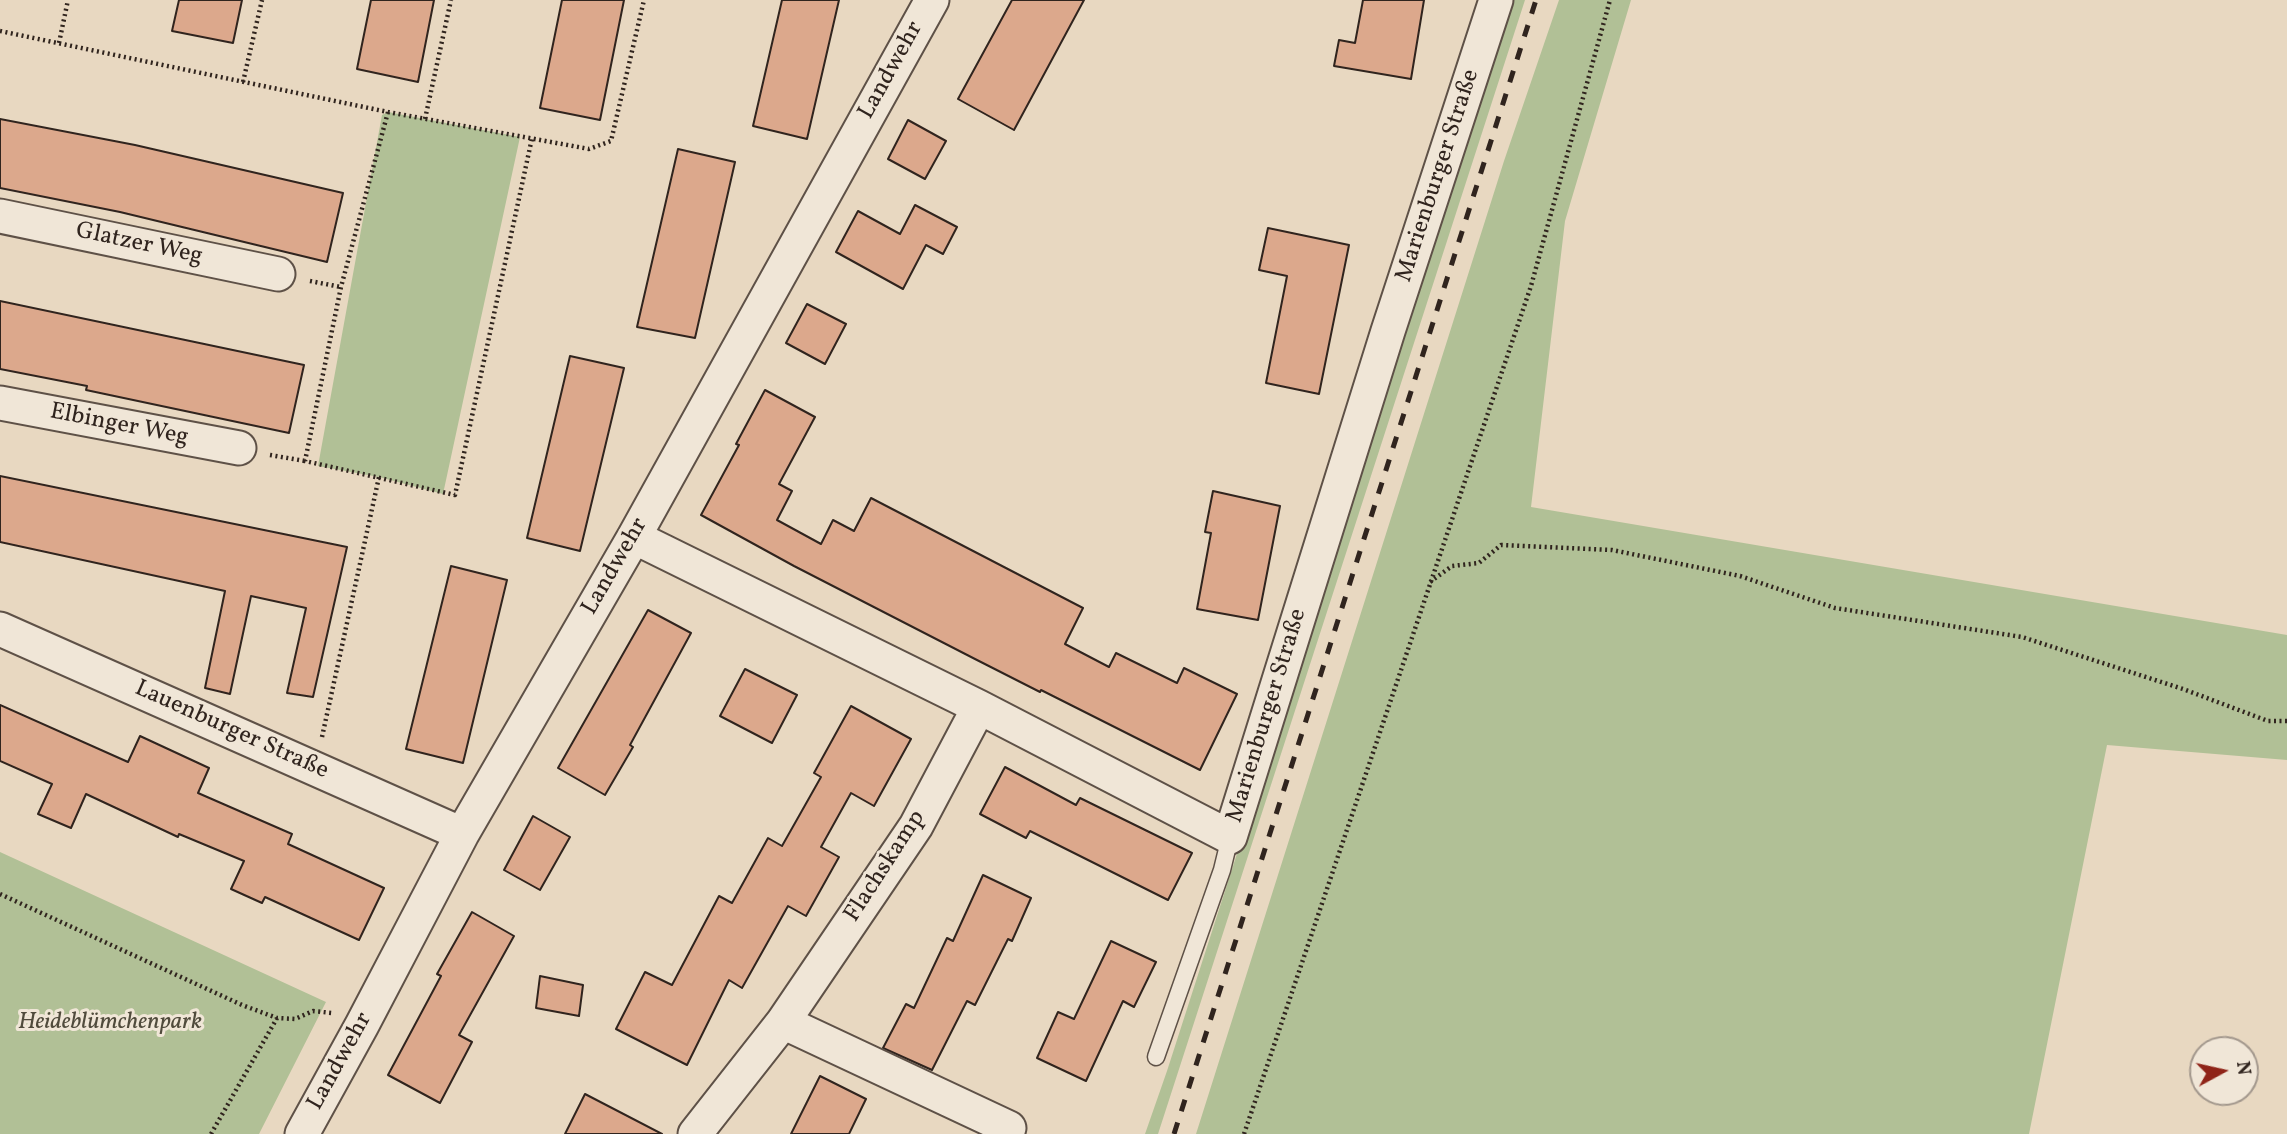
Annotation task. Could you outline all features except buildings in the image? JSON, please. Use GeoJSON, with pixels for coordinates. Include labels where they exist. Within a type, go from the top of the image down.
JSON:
{"type":"FeatureCollection","features":[{"type":"Feature","properties":{"kind":"street","name":"Landwehr"},"geometry":{"type":"LineString","coordinates":[[302,1134],[462,834],[634,537],[932,0]]}},
{"type":"Feature","properties":{"kind":"street","name":"Marienburger Straße"},"geometry":{"type":"LineString","coordinates":[[634,537],[979,707],[1230,837],[1388,331],[1496,0]]}},
{"type":"Feature","properties":{"kind":"street","name":"Glatzer Weg"},"geometry":{"type":"LineString","coordinates":[[0,216],[278,274]]}},
{"type":"Feature","properties":{"kind":"street","name":"Elbinger Weg"},"geometry":{"type":"LineString","coordinates":[[0,403],[239,448]]}},
{"type":"Feature","properties":{"kind":"street","name":"Lauenburger Straße"},"geometry":{"type":"LineString","coordinates":[[0,629],[462,834]]}},
{"type":"Feature","properties":{"kind":"street","name":"Flachskamp"},"geometry":{"type":"LineString","coordinates":[[695,1134],[783,1022],[916,826],[979,707]]}},
{"type":"Feature","properties":{"kind":"street"},"geometry":{"type":"LineString","coordinates":[[783,1022],[1009,1128]]}},
{"type":"Feature","properties":{"kind":"lane"},"geometry":{"type":"LineString","coordinates":[[1156,1057],[1222,870],[1230,837]]}},
{"type":"Feature","properties":{"kind":"path"},"geometry":{"type":"LineString","coordinates":[[59,43],[68,0]]}},
{"type":"Feature","properties":{"kind":"path"},"geometry":{"type":"LineString","coordinates":[[243,82],[262,0]]}},
{"type":"Feature","properties":{"kind":"path"},"geometry":{"type":"LineString","coordinates":[[425,119],[451,0]]}},
{"type":"Feature","properties":{"kind":"path"},"geometry":{"type":"LineString","coordinates":[[0,31],[388,112],[589,149],[611,141],[644,0]]}},
{"type":"Feature","properties":{"kind":"path"},"geometry":{"type":"LineString","coordinates":[[1244,1134],[1531,286],[1610,0]]}},
{"type":"Feature","properties":{"kind":"path"},"geometry":{"type":"LineString","coordinates":[[388,112],[341,287],[305,461],[455,495],[532,138]]}},
{"type":"Feature","properties":{"kind":"path"},"geometry":{"type":"LineString","coordinates":[[315,768],[379,477]]}},
{"type":"Feature","properties":{"kind":"path"},"geometry":{"type":"LineString","coordinates":[[1429,582],[1452,566],[1479,563],[1501,545],[1612,550],[1740,576],[1835,608],[2022,638],[2183,689],[2267,721],[2287,721]]}},
{"type":"Feature","properties":{"kind":"path"},"geometry":{"type":"LineString","coordinates":[[0,894],[277,1018],[295,1018],[313,1011],[336,1013],[362,1025]]}},
{"type":"Feature","properties":{"kind":"path"},"geometry":{"type":"LineString","coordinates":[[211,1134],[277,1018]]}},
{"type":"Feature","properties":{"kind":"green space"},"geometry":{"type":"Polygon","coordinates":[[[1512,0],[1525,0],[1158,1134],[1145,1134],[1167,1071],[1512,0]]]}},
{"type":"Feature","properties":{"kind":"green space"},"geometry":{"type":"Polygon","coordinates":[[[1559,0],[1631,0],[1565,221],[1531,507],[2287,635],[2287,760],[2107,745],[2029,1134],[1196,1134],[1504,161],[1559,0]]]}},
{"type":"Feature","properties":{"kind":"green space"},"geometry":{"type":"Polygon","coordinates":[[[388,112],[520,137],[443,494],[379,477],[318,466],[382,115],[388,112]]]}},
{"type":"Feature","properties":{"kind":"green space","name":"Heideblümchenpark"},"geometry":{"type":"Polygon","coordinates":[[[0,852],[326,1002],[259,1134],[0,1134],[0,852]]]}},
{"type":"Feature","properties":{"kind":"railway"},"geometry":{"type":"LineString","coordinates":[[1174,1134],[1536,0]]}}]}
